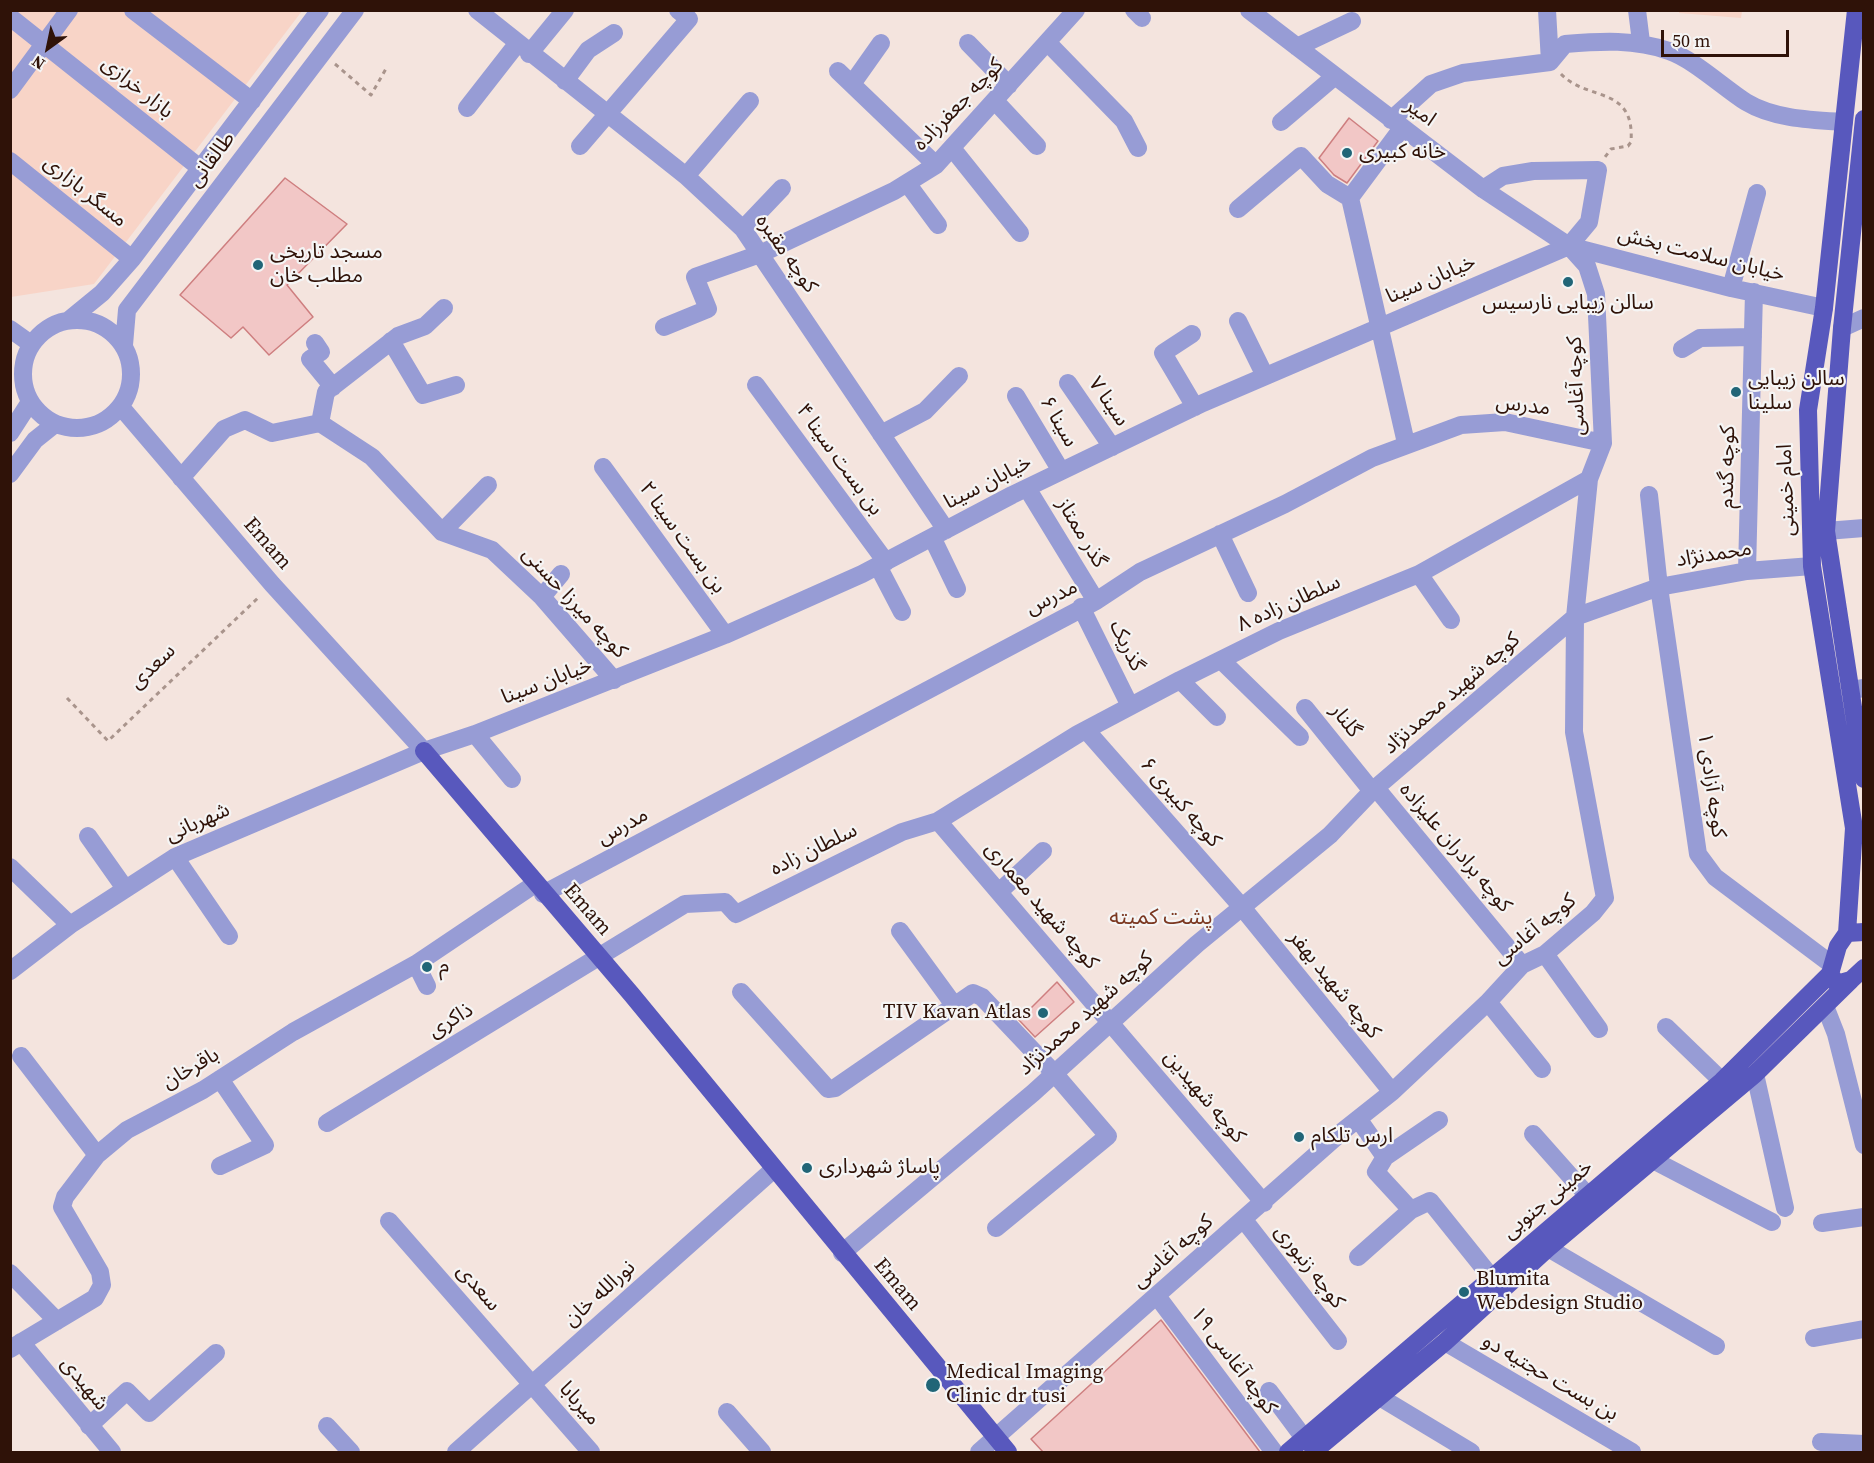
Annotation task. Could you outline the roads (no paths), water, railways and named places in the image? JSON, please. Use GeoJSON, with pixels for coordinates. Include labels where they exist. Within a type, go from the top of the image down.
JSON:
{"type":"FeatureCollection","features":[{"type":"Feature","properties":{"kind":"main road","name":"امام خمینی"},"geometry":{"type":"LineString","coordinates":[[1855,932],[1854,828],[1812,566],[1808,410],[1824,308],[1856,10]]}},
{"type":"Feature","properties":{"kind":"main road","name":"امام خمینی"},"geometry":{"type":"LineString","coordinates":[[1863,119],[1855,324],[1826,531],[1857,689],[1863,778]]}},
{"type":"Feature","properties":{"kind":"main road","name":"Emam"},"geometry":{"type":"LineString","coordinates":[[423,752],[599,957],[1002,1446]]}},
{"type":"Feature","properties":{"kind":"main road","name":"خمینی جنوبی"},"geometry":{"type":"LineString","coordinates":[[1309,1445],[1491,1277],[1722,1081],[1831,969],[1838,946],[1855,932]]}},
{"type":"Feature","properties":{"kind":"main road"},"geometry":{"type":"LineString","coordinates":[[1831,969],[1837,984],[1860,974]]}},
{"type":"Feature","properties":{"kind":"main road","name":"خمینی جنوبی"},"geometry":{"type":"LineString","coordinates":[[1288,1452],[1309,1445],[1378,1396],[1445,1342],[1548,1248],[1755,1074],[1860,974]]}},
{"type":"Feature","properties":{"kind":"street"},"geometry":{"type":"LineString","coordinates":[[10,90],[69,10]]}},
{"type":"Feature","properties":{"kind":"street"},"geometry":{"type":"LineString","coordinates":[[133,10],[252,101]]}},
{"type":"Feature","properties":{"kind":"street","name":"طالقانی"},"geometry":{"type":"LineString","coordinates":[[69,320],[102,293],[132,259],[320,10]]}},
{"type":"Feature","properties":{"kind":"street","name":"طالقانی"},"geometry":{"type":"LineString","coordinates":[[124,345],[127,310],[356,10]]}},
{"type":"Feature","properties":{"kind":"street"},"geometry":{"type":"LineString","coordinates":[[467,108],[523,49],[565,10]]}},
{"type":"Feature","properties":{"kind":"street"},"geometry":{"type":"LineString","coordinates":[[580,146],[690,19],[678,10]]}},
{"type":"Feature","properties":{"kind":"street","name":"کوچه جعفرزاده"},"geometry":{"type":"LineString","coordinates":[[664,327],[708,309],[694,277],[760,254],[907,183],[936,165],[1076,10]]}},
{"type":"Feature","properties":{"kind":"street","name":"امیر"},"geometry":{"type":"LineString","coordinates":[[1249,10],[1483,189],[1569,246]]}},
{"type":"Feature","properties":{"kind":"street"},"geometry":{"type":"LineString","coordinates":[[1547,10],[1550,62]]}},
{"type":"Feature","properties":{"kind":"street"},"geometry":{"type":"LineString","coordinates":[[1637,10],[1641,42]]}},
{"type":"Feature","properties":{"kind":"street","name":"کوچه مقبره"},"geometry":{"type":"LineString","coordinates":[[479,11],[523,49],[686,176],[743,229],[881,434],[939,534],[957,589]]}},
{"type":"Feature","properties":{"kind":"street","name":"بازار خرازی"},"geometry":{"type":"LineString","coordinates":[[10,17],[200,168]]}},
{"type":"Feature","properties":{"kind":"street"},"geometry":{"type":"LineString","coordinates":[[1297,47],[1352,21]]}},
{"type":"Feature","properties":{"kind":"street"},"geometry":{"type":"LineString","coordinates":[[565,81],[588,50],[614,33]]}},
{"type":"Feature","properties":{"kind":"street"},"geometry":{"type":"LineString","coordinates":[[1406,443],[1350,198],[1396,124],[1431,84],[1463,73],[1550,62],[1565,44],[1604,41],[1641,42],[1673,52],[1748,103],[1768,111],[1807,120],[1844,122]]}},
{"type":"Feature","properties":{"kind":"street"},"geometry":{"type":"LineString","coordinates":[[852,84],[881,43]]}},
{"type":"Feature","properties":{"kind":"street"},"geometry":{"type":"LineString","coordinates":[[969,43],[1009,86]]}},
{"type":"Feature","properties":{"kind":"street"},"geometry":{"type":"LineString","coordinates":[[1048,43],[1124,121],[1138,147]]}},
{"type":"Feature","properties":{"kind":"street"},"geometry":{"type":"LineString","coordinates":[[838,71],[936,165]]}},
{"type":"Feature","properties":{"kind":"street"},"geometry":{"type":"LineString","coordinates":[[1281,122],[1334,76]]}},
{"type":"Feature","properties":{"kind":"street"},"geometry":{"type":"LineString","coordinates":[[686,176],[750,101]]}},
{"type":"Feature","properties":{"kind":"street"},"geometry":{"type":"LineString","coordinates":[[995,101],[1037,146]]}},
{"type":"Feature","properties":{"kind":"street"},"geometry":{"type":"LineString","coordinates":[[952,148],[1020,233]]}},
{"type":"Feature","properties":{"kind":"street"},"geometry":{"type":"LineString","coordinates":[[1238,208],[1301,156],[1327,184],[1350,198]]}},
{"type":"Feature","properties":{"kind":"street","name":"مسگر بازاری"},"geometry":{"type":"LineString","coordinates":[[10,161],[132,259]]}},
{"type":"Feature","properties":{"kind":"street"},"geometry":{"type":"LineString","coordinates":[[1483,189],[1503,176],[1533,171],[1598,170],[1588,222],[1569,246]]}},
{"type":"Feature","properties":{"kind":"street"},"geometry":{"type":"LineString","coordinates":[[907,183],[938,225]]}},
{"type":"Feature","properties":{"kind":"street"},"geometry":{"type":"LineString","coordinates":[[743,229],[782,188]]}},
{"type":"Feature","properties":{"kind":"street"},"geometry":{"type":"LineString","coordinates":[[1731,288],[1757,193]]}},
{"type":"Feature","properties":{"kind":"street","name":"خیابان سلامت بخش"},"geometry":{"type":"LineString","coordinates":[[1569,246],[1731,288],[1824,308]]}},
{"type":"Feature","properties":{"kind":"street","name":"خیابان سینا"},"geometry":{"type":"LineString","coordinates":[[423,752],[475,734],[725,635],[882,564],[1060,471],[1195,407],[1569,246]]}},
{"type":"Feature","properties":{"kind":"street","name":"کوچه آغاسی"},"geometry":{"type":"LineString","coordinates":[[979,1452],[1002,1446],[1157,1296],[1344,1130],[1392,1092],[1488,1002],[1522,965],[1545,954],[1593,913],[1605,898],[1574,732],[1575,617],[1589,479],[1603,443],[1596,294],[1587,266],[1569,246]]}},
{"type":"Feature","properties":{"kind":"street","name":"کوچه گندم"},"geometry":{"type":"LineString","coordinates":[[1748,571],[1754,292]]}},
{"type":"Feature","properties":{"kind":"street"},"geometry":{"type":"LineString","coordinates":[[181,478],[224,429],[245,420],[272,433],[320,423],[326,392],[391,341],[425,326],[444,308]]}},
{"type":"Feature","properties":{"kind":"street"},"geometry":{"type":"LineString","coordinates":[[69,320],[100,324],[124,345],[130,360],[132,377],[121,407],[107,420],[91,427],[72,429],[55,424],[39,414],[30,402],[24,388],[22,373],[24,358],[31,344],[41,332],[54,324],[69,320]]}},
{"type":"Feature","properties":{"kind":"street"},"geometry":{"type":"LineString","coordinates":[[1238,321],[1265,376]]}},
{"type":"Feature","properties":{"kind":"street"},"geometry":{"type":"LineString","coordinates":[[10,329],[31,344]]}},
{"type":"Feature","properties":{"kind":"street"},"geometry":{"type":"LineString","coordinates":[[1192,334],[1163,353],[1195,407]]}},
{"type":"Feature","properties":{"kind":"street"},"geometry":{"type":"LineString","coordinates":[[1682,349],[1700,338],[1753,337]]}},
{"type":"Feature","properties":{"kind":"street"},"geometry":{"type":"LineString","coordinates":[[391,341],[423,395],[456,385]]}},
{"type":"Feature","properties":{"kind":"street"},"geometry":{"type":"LineString","coordinates":[[315,343],[321,352],[310,359],[333,387]]}},
{"type":"Feature","properties":{"kind":"street"},"geometry":{"type":"LineString","coordinates":[[881,434],[925,411],[959,376]]}},
{"type":"Feature","properties":{"kind":"street","name":"سینا ۷"},"geometry":{"type":"LineString","coordinates":[[1068,383],[1112,447]]}},
{"type":"Feature","properties":{"kind":"street","name":"بن بست سینا ۴"},"geometry":{"type":"LineString","coordinates":[[756,385],[882,564],[902,612]]}},
{"type":"Feature","properties":{"kind":"street","name":"سینا ۶"},"geometry":{"type":"LineString","coordinates":[[1016,396],[1060,471]]}},
{"type":"Feature","properties":{"kind":"street"},"geometry":{"type":"LineString","coordinates":[[10,433],[30,402]]}},
{"type":"Feature","properties":{"kind":"street","name":"Emam"},"geometry":{"type":"LineString","coordinates":[[121,407],[272,584],[423,752]]}},
{"type":"Feature","properties":{"kind":"street","name":"مدرس"},"geometry":{"type":"LineString","coordinates":[[539,889],[1088,604],[1140,572],[1285,504],[1372,458],[1406,443],[1461,425],[1504,422],[1603,443]]}},
{"type":"Feature","properties":{"kind":"street","name":"کوچه میرزا حسنی"},"geometry":{"type":"LineString","coordinates":[[320,423],[372,457],[442,532],[492,550],[542,597],[614,680]]}},
{"type":"Feature","properties":{"kind":"street"},"geometry":{"type":"LineString","coordinates":[[10,474],[35,440],[55,424]]}},
{"type":"Feature","properties":{"kind":"street","name":"بن بست سینا ۲"},"geometry":{"type":"LineString","coordinates":[[603,467],[725,635]]}},
{"type":"Feature","properties":{"kind":"street","name":"سلطان زاده ۸"},"geometry":{"type":"LineString","coordinates":[[963,804],[1086,730],[1180,680],[1279,631],[1419,574],[1589,479]]}},
{"type":"Feature","properties":{"kind":"street"},"geometry":{"type":"LineString","coordinates":[[442,532],[488,485]]}},
{"type":"Feature","properties":{"kind":"street","name":"گذر ممتاز"},"geometry":{"type":"LineString","coordinates":[[1027,488],[1088,604]]}},
{"type":"Feature","properties":{"kind":"street","name":"کوچه آزادی ۱"},"geometry":{"type":"LineString","coordinates":[[1649,495],[1659,587],[1698,854],[1715,878],[1831,969]]}},
{"type":"Feature","properties":{"kind":"street"},"geometry":{"type":"LineString","coordinates":[[1826,531],[1863,528]]}},
{"type":"Feature","properties":{"kind":"street"},"geometry":{"type":"LineString","coordinates":[[1220,534],[1248,593]]}},
{"type":"Feature","properties":{"kind":"street","name":"محمدنژاد"},"geometry":{"type":"LineString","coordinates":[[1575,617],[1659,587],[1748,571],[1812,566]]}},
{"type":"Feature","properties":{"kind":"street"},"geometry":{"type":"LineString","coordinates":[[542,597],[561,574]]}},
{"type":"Feature","properties":{"kind":"street"},"geometry":{"type":"LineString","coordinates":[[1419,574],[1451,620]]}},
{"type":"Feature","properties":{"kind":"street","name":"گذریک"},"geometry":{"type":"LineString","coordinates":[[1088,604],[1130,706]]}},
{"type":"Feature","properties":{"kind":"street","name":"کوچه شهید محمدنژاد"},"geometry":{"type":"LineString","coordinates":[[842,1253],[1054,1073],[1241,906],[1272,885],[1330,835],[1374,790],[1575,617]]}},
{"type":"Feature","properties":{"kind":"street"},"geometry":{"type":"LineString","coordinates":[[1221,660],[1300,737]]}},
{"type":"Feature","properties":{"kind":"street"},"geometry":{"type":"LineString","coordinates":[[1180,680],[1217,717]]}},
{"type":"Feature","properties":{"kind":"street","name":"گلنار"},"geometry":{"type":"LineString","coordinates":[[1305,708],[1374,790]]}},
{"type":"Feature","properties":{"kind":"street","name":"کوچه کبیری ۶"},"geometry":{"type":"LineString","coordinates":[[1086,730],[1241,906]]}},
{"type":"Feature","properties":{"kind":"street"},"geometry":{"type":"LineString","coordinates":[[475,734],[512,779]]}},
{"type":"Feature","properties":{"kind":"street","name":"شهربانی"},"geometry":{"type":"LineString","coordinates":[[10,971],[124,887],[175,857],[423,752]]}},
{"type":"Feature","properties":{"kind":"street","name":"کوچه برادران علیزاده"},"geometry":{"type":"LineString","coordinates":[[1374,790],[1522,965]]}},
{"type":"Feature","properties":{"kind":"street","name":"سلطان زاده"},"geometry":{"type":"LineString","coordinates":[[685,904],[724,902],[736,914],[902,832],[938,821],[963,804]]}},
{"type":"Feature","properties":{"kind":"street","name":"کوچه شهید معماری"},"geometry":{"type":"LineString","coordinates":[[938,821],[1110,1021]]}},
{"type":"Feature","properties":{"kind":"street"},"geometry":{"type":"LineString","coordinates":[[88,836],[124,887]]}},
{"type":"Feature","properties":{"kind":"street"},"geometry":{"type":"LineString","coordinates":[[999,892],[1043,851]]}},
{"type":"Feature","properties":{"kind":"street"},"geometry":{"type":"LineString","coordinates":[[175,857],[229,936]]}},
{"type":"Feature","properties":{"kind":"street"},"geometry":{"type":"LineString","coordinates":[[10,867],[70,925]]}},
{"type":"Feature","properties":{"kind":"street","name":"باقرخان"},"geometry":{"type":"LineString","coordinates":[[16,1346],[95,1298],[102,1285],[100,1272],[62,1207],[65,1197],[97,1155],[127,1130],[220,1079],[293,1032],[416,964],[539,889]]}},
{"type":"Feature","properties":{"kind":"street","name":"ذاکری"},"geometry":{"type":"LineString","coordinates":[[327,1122],[685,904]]}},
{"type":"Feature","properties":{"kind":"street","name":"کوچه شهید بهفر"},"geometry":{"type":"LineString","coordinates":[[1241,906],[1392,1092]]}},
{"type":"Feature","properties":{"kind":"street"},"geometry":{"type":"LineString","coordinates":[[900,931],[954,1005]]}},
{"type":"Feature","properties":{"kind":"street"},"geometry":{"type":"LineString","coordinates":[[1545,954],[1599,1029]]}},
{"type":"Feature","properties":{"kind":"street"},"geometry":{"type":"LineString","coordinates":[[416,964],[427,986]]}},
{"type":"Feature","properties":{"kind":"street"},"geometry":{"type":"LineString","coordinates":[[741,992],[828,1089],[835,1088],[954,1005],[973,993],[977,993],[1054,1073],[1108,1136],[996,1228]]}},
{"type":"Feature","properties":{"kind":"street"},"geometry":{"type":"LineString","coordinates":[[1488,1002],[1542,1069]]}},
{"type":"Feature","properties":{"kind":"street"},"geometry":{"type":"LineString","coordinates":[[1825,1006],[1836,1034],[1862,1137]]}},
{"type":"Feature","properties":{"kind":"street","name":"کوچه شهیدین"},"geometry":{"type":"LineString","coordinates":[[1110,1021],[1264,1203]]}},
{"type":"Feature","properties":{"kind":"street"},"geometry":{"type":"LineString","coordinates":[[1666,1027],[1722,1081]]}},
{"type":"Feature","properties":{"kind":"street"},"geometry":{"type":"LineString","coordinates":[[21,1056],[97,1155]]}},
{"type":"Feature","properties":{"kind":"street"},"geometry":{"type":"LineString","coordinates":[[1755,1074],[1785,1208]]}},
{"type":"Feature","properties":{"kind":"street"},"geometry":{"type":"LineString","coordinates":[[220,1079],[265,1144],[220,1166]]}},
{"type":"Feature","properties":{"kind":"street"},"geometry":{"type":"LineString","coordinates":[[1359,1120],[1385,1158]]}},
{"type":"Feature","properties":{"kind":"street"},"geometry":{"type":"LineString","coordinates":[[1411,1210],[1376,1172],[1385,1158],[1439,1120]]}},
{"type":"Feature","properties":{"kind":"street"},"geometry":{"type":"LineString","coordinates":[[1533,1134],[1588,1196]]}},
{"type":"Feature","properties":{"kind":"street"},"geometry":{"type":"LineString","coordinates":[[1653,1160],[1772,1222]]}},
{"type":"Feature","properties":{"kind":"street","name":"نورالله خان"},"geometry":{"type":"LineString","coordinates":[[462,1451],[532,1384],[774,1169]]}},
{"type":"Feature","properties":{"kind":"street"},"geometry":{"type":"LineString","coordinates":[[1358,1257],[1411,1210],[1430,1202],[1491,1277]]}},
{"type":"Feature","properties":{"kind":"street"},"geometry":{"type":"LineString","coordinates":[[1822,1223],[1863,1217]]}},
{"type":"Feature","properties":{"kind":"street","name":"کوچه زنبوری"},"geometry":{"type":"LineString","coordinates":[[1244,1220],[1338,1341]]}},
{"type":"Feature","properties":{"kind":"street","name":"سعدی"},"geometry":{"type":"LineString","coordinates":[[389,1221],[532,1384]]}},
{"type":"Feature","properties":{"kind":"street"},"geometry":{"type":"LineString","coordinates":[[1548,1248],[1716,1346]]}},
{"type":"Feature","properties":{"kind":"street"},"geometry":{"type":"LineString","coordinates":[[10,1273],[57,1321]]}},
{"type":"Feature","properties":{"kind":"street","name":"کوچه آغاسی ۱۹"},"geometry":{"type":"LineString","coordinates":[[1157,1296],[1274,1452]]}},
{"type":"Feature","properties":{"kind":"street"},"geometry":{"type":"LineString","coordinates":[[1814,1338],[1863,1329]]}},
{"type":"Feature","properties":{"kind":"street","name":"بن بست حجتیه دو"},"geometry":{"type":"LineString","coordinates":[[1445,1342],[1632,1452]]}},
{"type":"Feature","properties":{"kind":"street","name":"شهیدی"},"geometry":{"type":"LineString","coordinates":[[16,1346],[112,1452]]}},
{"type":"Feature","properties":{"kind":"street"},"geometry":{"type":"LineString","coordinates":[[89,1426],[127,1391],[148,1413],[216,1353]]}},
{"type":"Feature","properties":{"kind":"street","name":"میربابا"},"geometry":{"type":"LineString","coordinates":[[532,1384],[591,1452]]}},
{"type":"Feature","properties":{"kind":"street"},"geometry":{"type":"LineString","coordinates":[[1269,1391],[1309,1445]]}},
{"type":"Feature","properties":{"kind":"street"},"geometry":{"type":"LineString","coordinates":[[1378,1396],[1471,1452]]}},
{"type":"Feature","properties":{"kind":"street"},"geometry":{"type":"LineString","coordinates":[[727,1412],[762,1452]]}},
{"type":"Feature","properties":{"kind":"street"},"geometry":{"type":"LineString","coordinates":[[327,1426],[351,1452]]}},
{"type":"Feature","properties":{"kind":"street"},"geometry":{"type":"LineString","coordinates":[[1821,1442],[1863,1444]]}},
{"type":"Feature","properties":{"kind":"place","name":"خانه کبیری"},"geometry":{"type":"Point","coordinates":[1347,153]}},
{"type":"Feature","properties":{"kind":"place","name":"مسجد تاریخی مطلب خان"},"geometry":{"type":"Point","coordinates":[258,265]}},
{"type":"Feature","properties":{"kind":"place","name":"سالن زیبایی نارسیس"},"geometry":{"type":"Point","coordinates":[1568,282]}},
{"type":"Feature","properties":{"kind":"place","name":"سالن زیبایی سلینا"},"geometry":{"type":"Point","coordinates":[1736,392]}},
{"type":"Feature","properties":{"kind":"place","name":"م"},"geometry":{"type":"Point","coordinates":[427,967]}},
{"type":"Feature","properties":{"kind":"place","name":"TIV Kavan Atlas"},"geometry":{"type":"Point","coordinates":[1043,1013]}},
{"type":"Feature","properties":{"kind":"place","name":"ارس تلکام"},"geometry":{"type":"Point","coordinates":[1299,1137]}},
{"type":"Feature","properties":{"kind":"place","name":"پاساژ شهرداری"},"geometry":{"type":"Point","coordinates":[807,1168]}},
{"type":"Feature","properties":{"kind":"place","name":"Blumita Webdesign Studio"},"geometry":{"type":"Point","coordinates":[1464,1292]}},
{"type":"Feature","properties":{"kind":"place","name":"Medical Imaging Clinic dr tusi"},"geometry":{"type":"Point","coordinates":[933,1385]}},
{"type":"Feature","properties":{"kind":"district","name":"پشت کمیته"},"geometry":{"type":"Point","coordinates":[1161,918]}}]}
